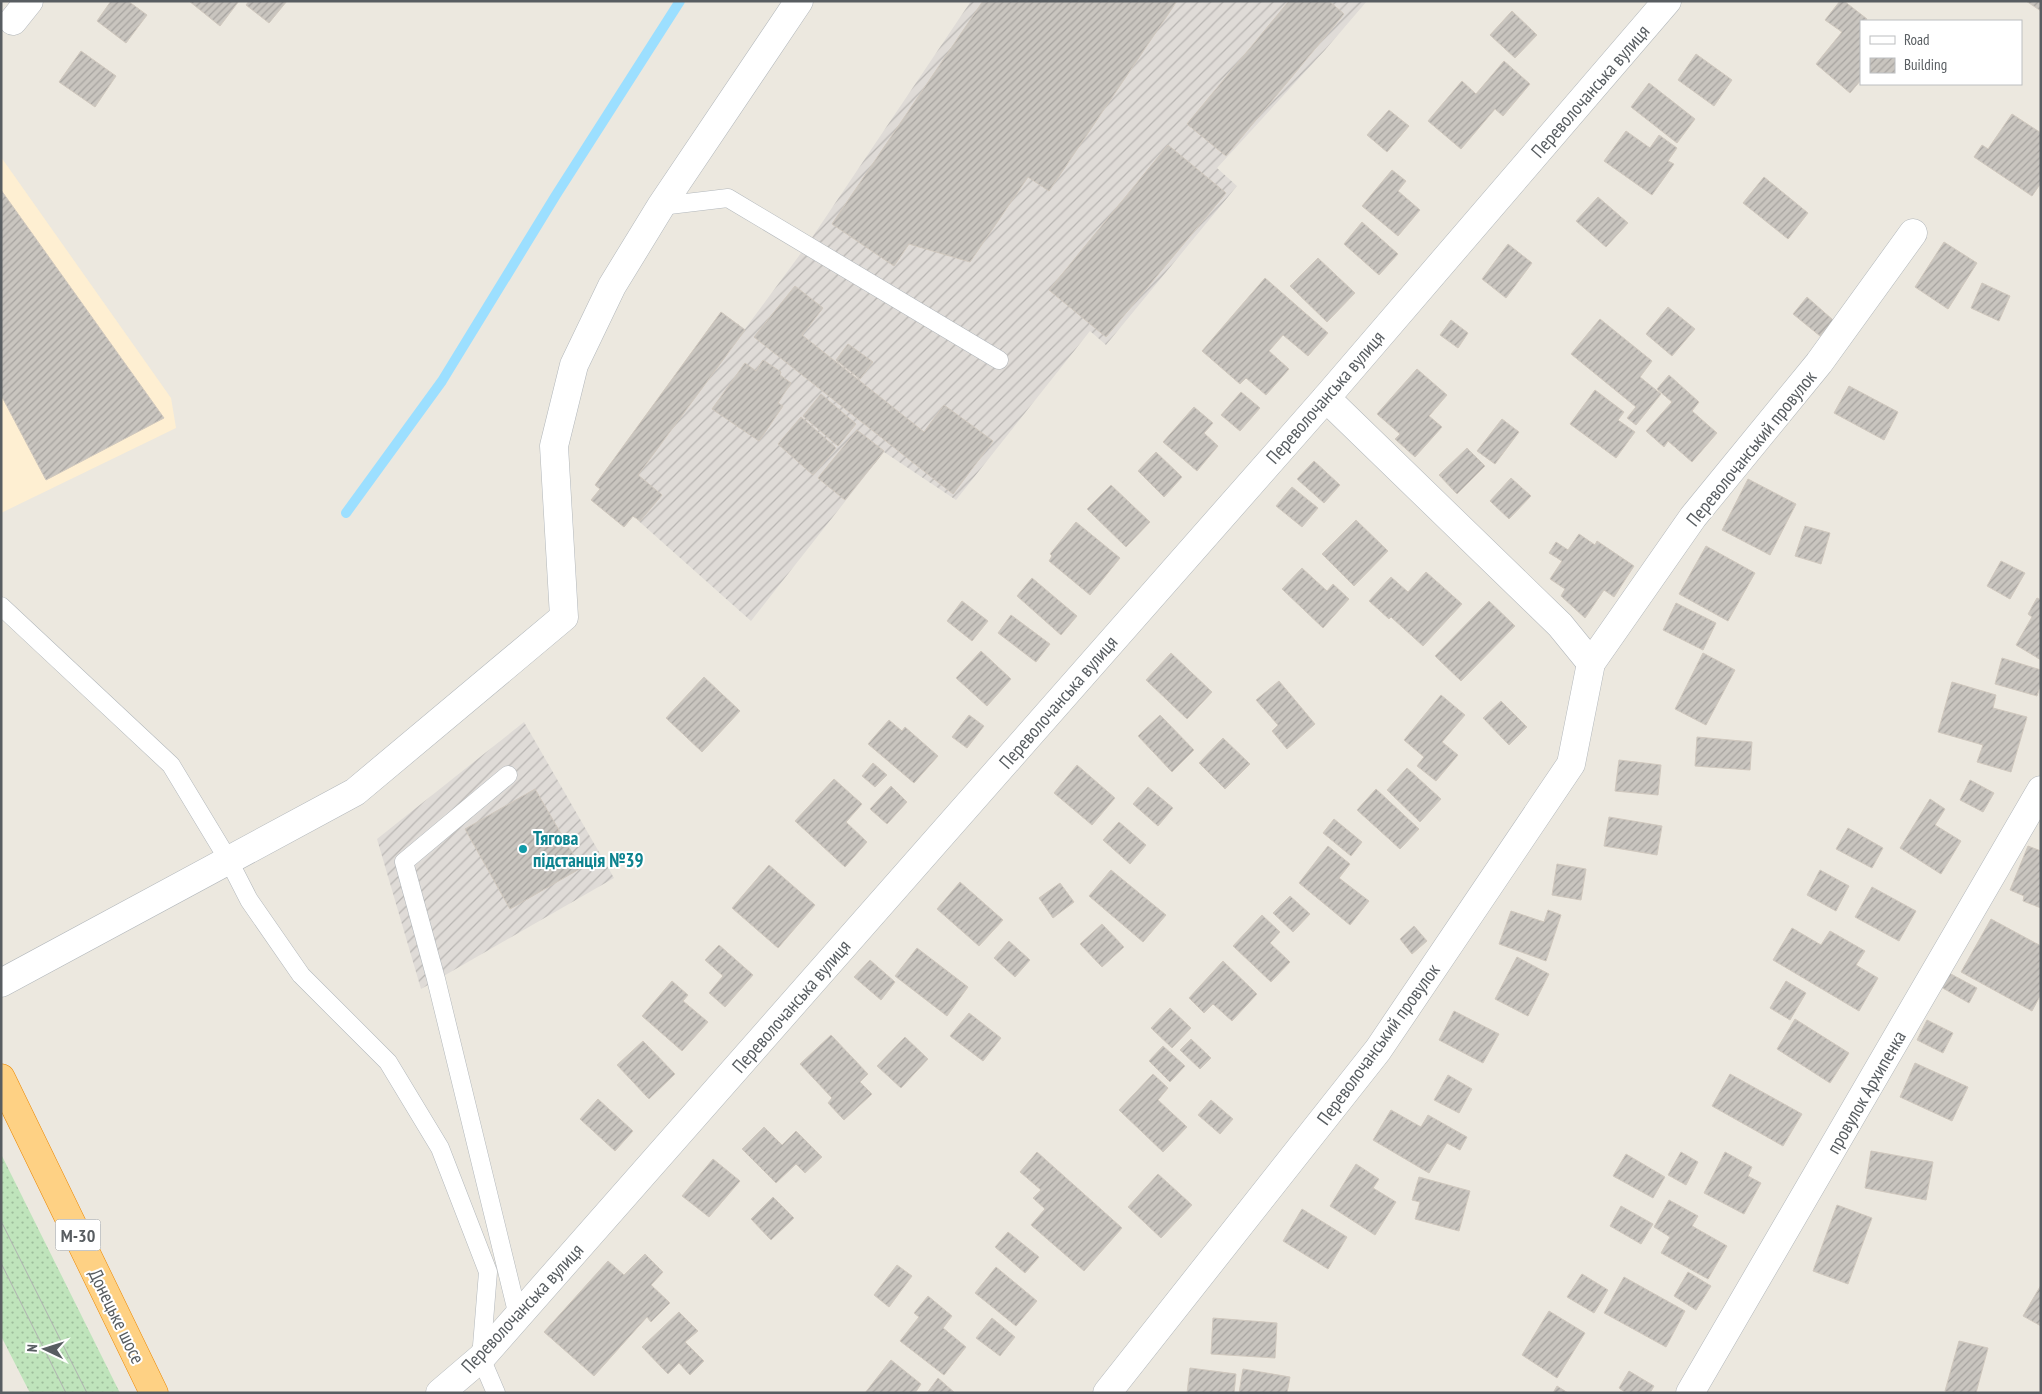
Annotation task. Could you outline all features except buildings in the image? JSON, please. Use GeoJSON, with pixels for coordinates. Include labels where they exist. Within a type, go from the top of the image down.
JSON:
{"type":"FeatureCollection","features":[{"type":"Feature","properties":{"kind":"highway","name":"Донецьке шосе"},"geometry":{"type":"LineString","coordinates":[[1,1078],[154,1393]]}},
{"type":"Feature","properties":{"kind":"street"},"geometry":{"type":"LineString","coordinates":[[1,983],[355,792],[564,617],[554,446],[574,365],[612,286],[661,206],[799,1]]}},
{"type":"Feature","properties":{"kind":"street","name":"Переволочанська вулиця"},"geometry":{"type":"LineString","coordinates":[[440,1393],[481,1358],[518,1316],[1326,398],[1666,1]]}},
{"type":"Feature","properties":{"kind":"street","name":"Переволочанський провулок"},"geometry":{"type":"LineString","coordinates":[[1107,1393],[1378,1050],[1571,764],[1591,664],[1694,517],[1819,363],[1913,233]]}},
{"type":"Feature","properties":{"kind":"street"},"geometry":{"type":"LineString","coordinates":[[1326,398],[1560,625],[1591,664]]}},
{"type":"Feature","properties":{"kind":"street","name":"провулок Архипенка"},"geometry":{"type":"LineString","coordinates":[[1690,1393],[2041,790]]}},
{"type":"Feature","properties":{"kind":"lane"},"geometry":{"type":"LineString","coordinates":[[661,206],[728,198],[999,360]]}},
{"type":"Feature","properties":{"kind":"lane"},"geometry":{"type":"LineString","coordinates":[[1,606],[171,765],[229,860],[249,900],[301,975],[388,1062],[440,1148],[488,1272],[481,1358],[496,1393]]}},
{"type":"Feature","properties":{"kind":"lane"},"geometry":{"type":"LineString","coordinates":[[508,775],[404,862],[436,979],[518,1316]]}},
{"type":"Feature","properties":{"kind":"shaded area"},"geometry":{"type":"Polygon","coordinates":[[[971,1],[1367,1],[1217,168],[1237,186],[1106,345],[1090,331],[956,500],[884,452],[751,621],[633,516],[624,527],[591,500],[600,489],[595,485],[721,312],[745,329],[807,245],[971,1]]]}},
{"type":"Feature","properties":{"kind":"shaded area"},"geometry":{"type":"Polygon","coordinates":[[[1,157],[171,398],[176,428],[1,513],[1,157]]]}},
{"type":"Feature","properties":{"kind":"shaded area"},"geometry":{"type":"Polygon","coordinates":[[[524,722],[614,878],[421,989],[377,839],[524,722]]]}},
{"type":"Feature","properties":{"kind":"green space"},"geometry":{"type":"Polygon","coordinates":[[[1,1154],[120,1393],[30,1393],[1,1336],[1,1154]]]}},
{"type":"Feature","properties":{"kind":"waterway"},"geometry":{"type":"LineString","coordinates":[[346,513],[442,381],[556,195],[680,1]]}},
{"type":"Feature","properties":{"kind":"tram line"},"geometry":{"type":"LineString","coordinates":[[1,1221],[87,1393]]}},
{"type":"Feature","properties":{"kind":"tram line"},"geometry":{"type":"LineString","coordinates":[[1,1263],[66,1393]]}},
{"type":"Feature","properties":{"kind":"place","name":"Тягова пiдстанцiя №39"},"geometry":{"type":"Point","coordinates":[523,849]}}]}
